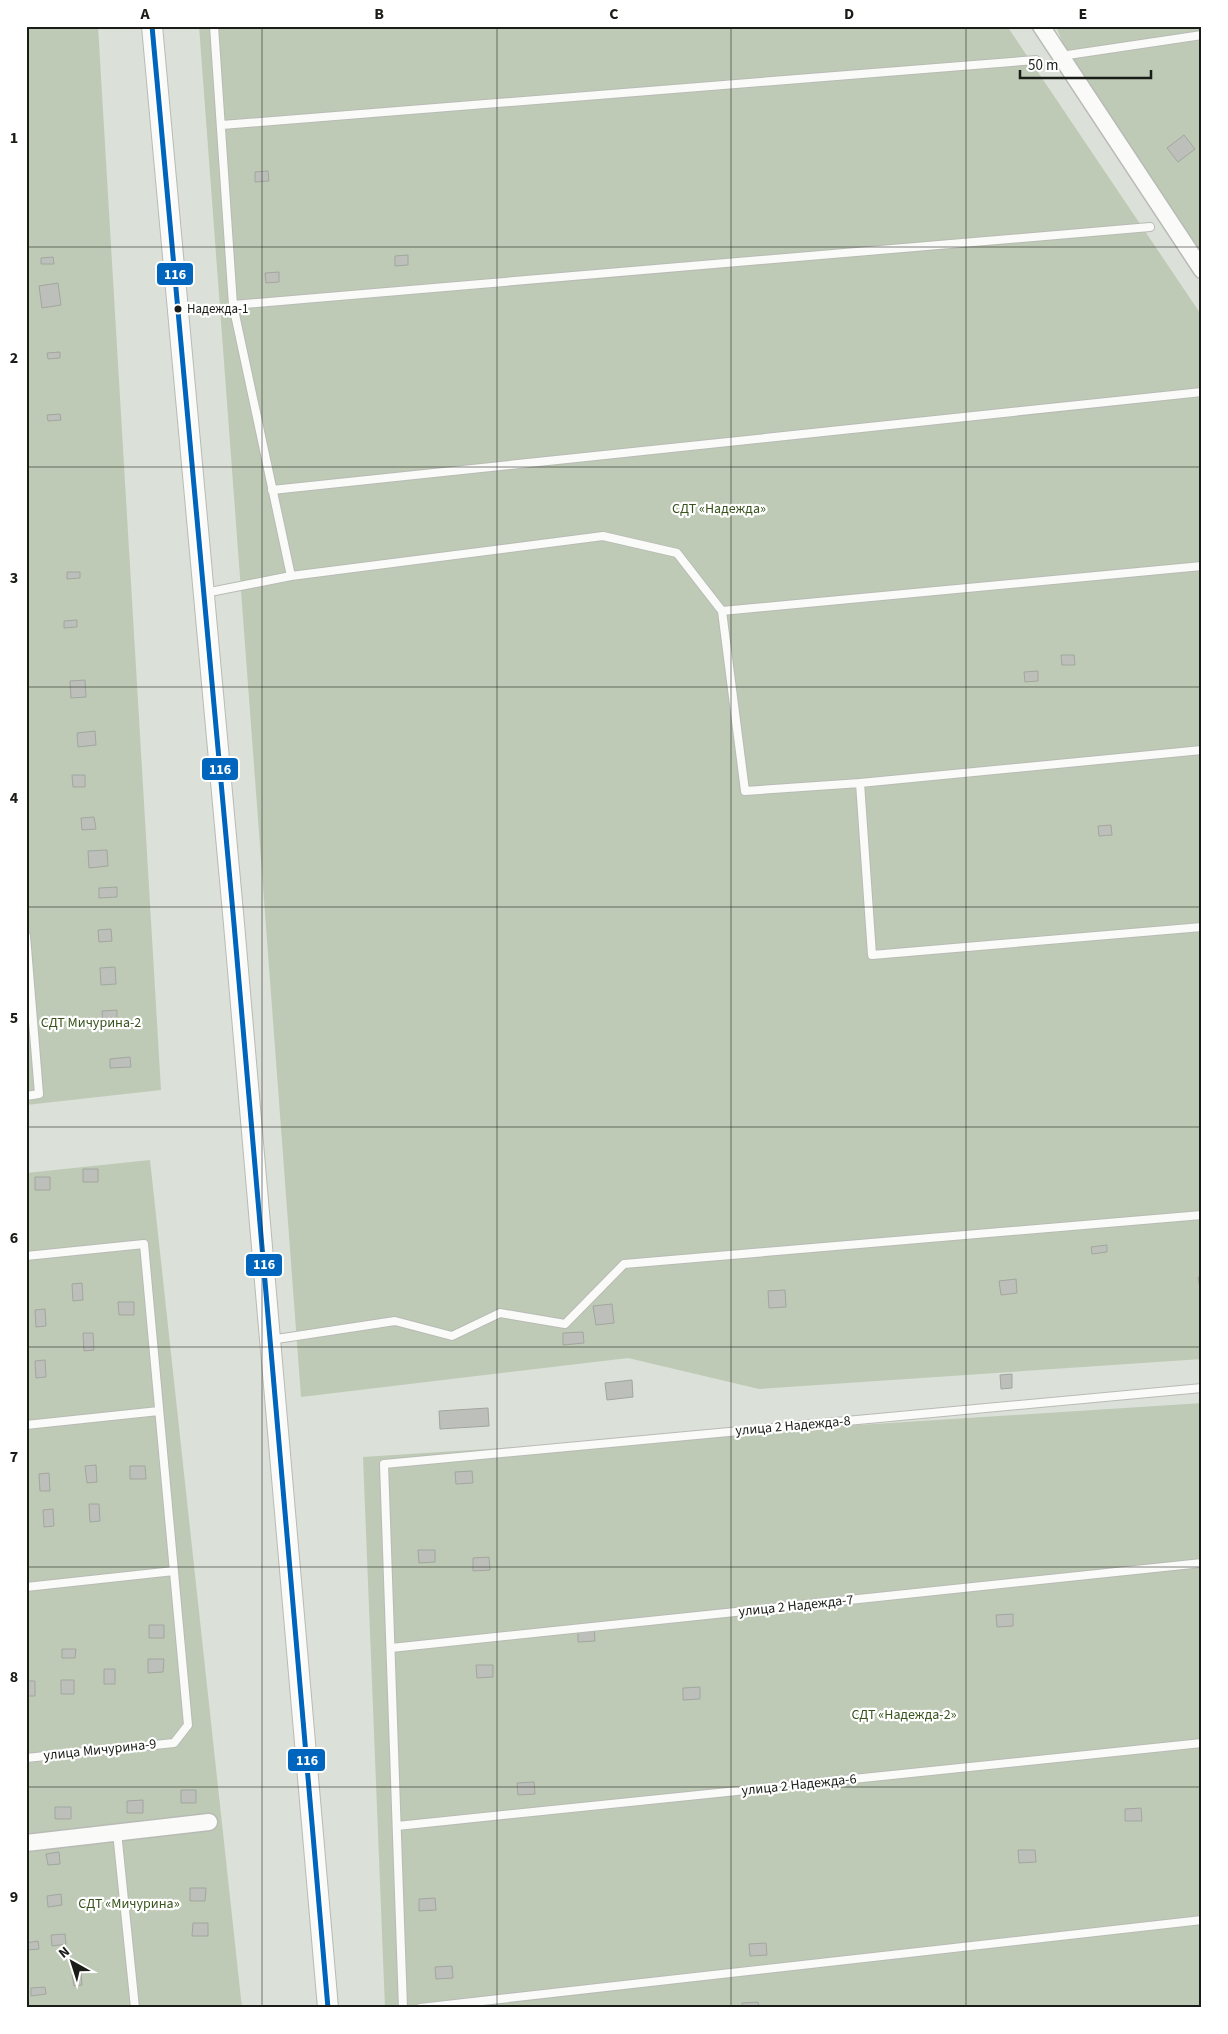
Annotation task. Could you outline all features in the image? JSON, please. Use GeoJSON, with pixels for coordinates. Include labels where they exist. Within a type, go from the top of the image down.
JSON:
{"type":"FeatureCollection","features":[{"type":"Feature","properties":{"kind":"street"},"geometry":{"type":"LineString","coordinates":[[152,26],[328,2008]]}},
{"type":"Feature","properties":{"kind":"street"},"geometry":{"type":"LineString","coordinates":[[1041,26],[1202,270]]}},
{"type":"Feature","properties":{"kind":"street"},"geometry":{"type":"LineString","coordinates":[[26,1843],[208,1822]]}},
{"type":"Feature","properties":{"kind":"lane"},"geometry":{"type":"LineString","coordinates":[[214,26],[233,305],[291,576]]}},
{"type":"Feature","properties":{"kind":"lane"},"geometry":{"type":"LineString","coordinates":[[1061,56],[1202,35]]}},
{"type":"Feature","properties":{"kind":"lane"},"geometry":{"type":"LineString","coordinates":[[222,124],[1036,60]]}},
{"type":"Feature","properties":{"kind":"lane"},"geometry":{"type":"LineString","coordinates":[[233,305],[1150,227]]}},
{"type":"Feature","properties":{"kind":"lane"},"geometry":{"type":"LineString","coordinates":[[272,490],[1202,392]]}},
{"type":"Feature","properties":{"kind":"lane"},"geometry":{"type":"LineString","coordinates":[[203,593],[291,576],[604,536],[677,553],[722,611],[745,791],[860,783],[1202,750]]}},
{"type":"Feature","properties":{"kind":"lane"},"geometry":{"type":"LineString","coordinates":[[722,611],[1202,566]]}},
{"type":"Feature","properties":{"kind":"lane"},"geometry":{"type":"LineString","coordinates":[[860,783],[872,955],[1202,927]]}},
{"type":"Feature","properties":{"kind":"lane"},"geometry":{"type":"LineString","coordinates":[[26,936],[39,1094],[26,1096]]}},
{"type":"Feature","properties":{"kind":"lane"},"geometry":{"type":"LineString","coordinates":[[270,1340],[396,1321],[452,1336],[500,1313],[564,1324],[624,1264],[1202,1215]]}},
{"type":"Feature","properties":{"kind":"lane"},"geometry":{"type":"LineString","coordinates":[[26,1256],[144,1244],[174,1572],[26,1587]]}},
{"type":"Feature","properties":{"kind":"lane","name":"улица 2 Надежда-8"},"geometry":{"type":"LineString","coordinates":[[391,1648],[384,1464],[1202,1388]]}},
{"type":"Feature","properties":{"kind":"lane"},"geometry":{"type":"LineString","coordinates":[[26,1425],[159,1412]]}},
{"type":"Feature","properties":{"kind":"lane","name":"улица 2 Надежда-7"},"geometry":{"type":"LineString","coordinates":[[391,1648],[1202,1563]]}},
{"type":"Feature","properties":{"kind":"lane","name":"улица Мичурина-9"},"geometry":{"type":"LineString","coordinates":[[26,1758],[174,1743],[188,1725],[174,1572]]}},
{"type":"Feature","properties":{"kind":"lane"},"geometry":{"type":"LineString","coordinates":[[391,1648],[403,2008]]}},
{"type":"Feature","properties":{"kind":"lane","name":"улица 2 Надежда-6"},"geometry":{"type":"LineString","coordinates":[[397,1826],[1202,1743]]}},
{"type":"Feature","properties":{"kind":"lane"},"geometry":{"type":"LineString","coordinates":[[117,1832],[135,2008]]}},
{"type":"Feature","properties":{"kind":"lane"},"geometry":{"type":"LineString","coordinates":[[420,2008],[1202,1920]]}},
{"type":"Feature","properties":{"kind":"green space","name":"СДТ Мичурина-2"},"geometry":{"type":"Polygon","coordinates":[[[26,26],[98,26],[161,1090],[26,1105],[26,26]]]}},
{"type":"Feature","properties":{"kind":"green space","name":"СДТ «Надежда»"},"geometry":{"type":"Polygon","coordinates":[[[199,26],[1007,26],[1202,316],[1202,1359],[759,1389],[628,1358],[301,1397],[199,26]]]}},
{"type":"Feature","properties":{"kind":"green space"},"geometry":{"type":"Polygon","coordinates":[[[1056,26],[1202,26],[1202,267],[1077,80],[1056,26]]]}},
{"type":"Feature","properties":{"kind":"green space","name":"СДТ «Мичурина»"},"geometry":{"type":"Polygon","coordinates":[[[150,1160],[242,2008],[26,2008],[26,1173],[150,1160]]]}},
{"type":"Feature","properties":{"kind":"green space","name":"СДТ «Надежда-2»"},"geometry":{"type":"Polygon","coordinates":[[[1202,1403],[1202,2008],[385,2008],[363,1457],[1202,1403]]]}},
{"type":"Feature","properties":{"kind":"building"},"geometry":{"type":"Polygon","coordinates":[[[1184,135],[1195,149],[1178,162],[1167,148],[1184,135]]]}},
{"type":"Feature","properties":{"kind":"building"},"geometry":{"type":"Polygon","coordinates":[[[268,171],[269,181],[255,182],[255,172],[268,171]]]}},
{"type":"Feature","properties":{"kind":"building"},"geometry":{"type":"Polygon","coordinates":[[[408,255],[408,265],[395,266],[395,256],[408,255]]]}},
{"type":"Feature","properties":{"kind":"building"},"geometry":{"type":"Polygon","coordinates":[[[53,257],[54,264],[41,264],[41,258],[53,257]]]}},
{"type":"Feature","properties":{"kind":"building"},"geometry":{"type":"Polygon","coordinates":[[[279,272],[279,282],[266,283],[265,273],[279,272]]]}},
{"type":"Feature","properties":{"kind":"building"},"geometry":{"type":"Polygon","coordinates":[[[58,283],[61,305],[42,308],[39,286],[58,283]]]}},
{"type":"Feature","properties":{"kind":"building"},"geometry":{"type":"Polygon","coordinates":[[[60,352],[60,358],[48,359],[47,353],[60,352]]]}},
{"type":"Feature","properties":{"kind":"building"},"geometry":{"type":"Polygon","coordinates":[[[60,414],[61,420],[48,421],[47,415],[60,414]]]}},
{"type":"Feature","properties":{"kind":"building"},"geometry":{"type":"Polygon","coordinates":[[[67,572],[80,572],[80,578],[67,579],[67,572]]]}},
{"type":"Feature","properties":{"kind":"building"},"geometry":{"type":"Polygon","coordinates":[[[77,620],[77,627],[64,628],[64,621],[77,620]]]}},
{"type":"Feature","properties":{"kind":"building"},"geometry":{"type":"Polygon","coordinates":[[[1061,655],[1074,655],[1075,665],[1062,665],[1061,655]]]}},
{"type":"Feature","properties":{"kind":"building"},"geometry":{"type":"Polygon","coordinates":[[[1038,671],[1038,681],[1025,682],[1024,672],[1038,671]]]}},
{"type":"Feature","properties":{"kind":"building"},"geometry":{"type":"Polygon","coordinates":[[[85,680],[86,697],[71,698],[70,681],[85,680]]]}},
{"type":"Feature","properties":{"kind":"building"},"geometry":{"type":"Polygon","coordinates":[[[95,731],[96,745],[78,747],[77,733],[95,731]]]}},
{"type":"Feature","properties":{"kind":"building"},"geometry":{"type":"Polygon","coordinates":[[[72,775],[85,775],[85,787],[73,787],[72,775]]]}},
{"type":"Feature","properties":{"kind":"building"},"geometry":{"type":"Polygon","coordinates":[[[94,817],[96,829],[82,830],[81,818],[94,817]]]}},
{"type":"Feature","properties":{"kind":"building"},"geometry":{"type":"Polygon","coordinates":[[[1111,825],[1112,835],[1099,836],[1098,826],[1111,825]]]}},
{"type":"Feature","properties":{"kind":"building"},"geometry":{"type":"Polygon","coordinates":[[[107,850],[108,866],[89,868],[88,851],[107,850]]]}},
{"type":"Feature","properties":{"kind":"building"},"geometry":{"type":"Polygon","coordinates":[[[117,887],[117,897],[99,898],[99,888],[117,887]]]}},
{"type":"Feature","properties":{"kind":"building"},"geometry":{"type":"Polygon","coordinates":[[[111,929],[112,941],[99,942],[98,930],[111,929]]]}},
{"type":"Feature","properties":{"kind":"building"},"geometry":{"type":"Polygon","coordinates":[[[115,967],[116,984],[101,985],[100,968],[115,967]]]}},
{"type":"Feature","properties":{"kind":"building"},"geometry":{"type":"Polygon","coordinates":[[[117,1010],[117,1023],[103,1024],[102,1011],[117,1010]]]}},
{"type":"Feature","properties":{"kind":"building"},"geometry":{"type":"Polygon","coordinates":[[[130,1057],[131,1067],[110,1068],[110,1059],[130,1057]]]}},
{"type":"Feature","properties":{"kind":"building"},"geometry":{"type":"Polygon","coordinates":[[[83,1169],[98,1169],[98,1182],[83,1182],[83,1169]]]}},
{"type":"Feature","properties":{"kind":"building"},"geometry":{"type":"Polygon","coordinates":[[[35,1177],[50,1177],[50,1190],[35,1190],[35,1177]]]}},
{"type":"Feature","properties":{"kind":"building"},"geometry":{"type":"Polygon","coordinates":[[[1107,1245],[1107,1252],[1092,1254],[1091,1247],[1107,1245]]]}},
{"type":"Feature","properties":{"kind":"building"},"geometry":{"type":"Polygon","coordinates":[[[1198,1277],[1202,1277],[1202,1288],[1200,1289],[1198,1277]]]}},
{"type":"Feature","properties":{"kind":"building"},"geometry":{"type":"Polygon","coordinates":[[[1016,1279],[1017,1293],[1001,1295],[999,1281],[1016,1279]]]}},
{"type":"Feature","properties":{"kind":"building"},"geometry":{"type":"Polygon","coordinates":[[[82,1283],[83,1300],[73,1301],[72,1284],[82,1283]]]}},
{"type":"Feature","properties":{"kind":"building"},"geometry":{"type":"Polygon","coordinates":[[[785,1290],[786,1307],[769,1308],[768,1291],[785,1290]]]}},
{"type":"Feature","properties":{"kind":"building"},"geometry":{"type":"Polygon","coordinates":[[[118,1302],[134,1302],[134,1315],[119,1315],[118,1302]]]}},
{"type":"Feature","properties":{"kind":"building"},"geometry":{"type":"Polygon","coordinates":[[[612,1304],[614,1323],[596,1325],[593,1306],[612,1304]]]}},
{"type":"Feature","properties":{"kind":"building"},"geometry":{"type":"Polygon","coordinates":[[[45,1309],[46,1326],[36,1327],[35,1310],[45,1309]]]}},
{"type":"Feature","properties":{"kind":"building"},"geometry":{"type":"Polygon","coordinates":[[[583,1332],[584,1343],[563,1345],[563,1333],[583,1332]]]}},
{"type":"Feature","properties":{"kind":"building"},"geometry":{"type":"Polygon","coordinates":[[[83,1333],[93,1333],[94,1350],[84,1351],[83,1333]]]}},
{"type":"Feature","properties":{"kind":"building"},"geometry":{"type":"Polygon","coordinates":[[[45,1360],[46,1377],[36,1378],[35,1361],[45,1360]]]}},
{"type":"Feature","properties":{"kind":"building"},"geometry":{"type":"Polygon","coordinates":[[[1012,1374],[1012,1388],[1001,1389],[1000,1375],[1012,1374]]]}},
{"type":"Feature","properties":{"kind":"building"},"geometry":{"type":"Polygon","coordinates":[[[632,1380],[633,1397],[607,1400],[605,1383],[632,1380]]]}},
{"type":"Feature","properties":{"kind":"building"},"geometry":{"type":"Polygon","coordinates":[[[488,1408],[489,1426],[440,1429],[439,1411],[488,1408]]]}},
{"type":"Feature","properties":{"kind":"building"},"geometry":{"type":"Polygon","coordinates":[[[96,1465],[97,1482],[87,1483],[85,1466],[96,1465]]]}},
{"type":"Feature","properties":{"kind":"building"},"geometry":{"type":"Polygon","coordinates":[[[130,1466],[145,1466],[146,1479],[130,1479],[130,1466]]]}},
{"type":"Feature","properties":{"kind":"building"},"geometry":{"type":"Polygon","coordinates":[[[472,1471],[473,1483],[456,1484],[455,1472],[472,1471]]]}},
{"type":"Feature","properties":{"kind":"building"},"geometry":{"type":"Polygon","coordinates":[[[49,1473],[50,1491],[40,1491],[39,1474],[49,1473]]]}},
{"type":"Feature","properties":{"kind":"building"},"geometry":{"type":"Polygon","coordinates":[[[89,1504],[99,1504],[100,1521],[90,1522],[89,1504]]]}},
{"type":"Feature","properties":{"kind":"building"},"geometry":{"type":"Polygon","coordinates":[[[53,1509],[54,1526],[44,1527],[43,1510],[53,1509]]]}},
{"type":"Feature","properties":{"kind":"building"},"geometry":{"type":"Polygon","coordinates":[[[418,1550],[435,1550],[435,1562],[419,1563],[418,1550]]]}},
{"type":"Feature","properties":{"kind":"building"},"geometry":{"type":"Polygon","coordinates":[[[489,1557],[490,1570],[473,1571],[473,1558],[489,1557]]]}},
{"type":"Feature","properties":{"kind":"building"},"geometry":{"type":"Polygon","coordinates":[[[1013,1614],[1013,1626],[997,1627],[996,1615],[1013,1614]]]}},
{"type":"Feature","properties":{"kind":"building"},"geometry":{"type":"Polygon","coordinates":[[[149,1625],[164,1625],[164,1638],[149,1638],[149,1625]]]}},
{"type":"Feature","properties":{"kind":"building"},"geometry":{"type":"Polygon","coordinates":[[[594,1628],[595,1641],[578,1642],[578,1629],[594,1628]]]}},
{"type":"Feature","properties":{"kind":"building"},"geometry":{"type":"Polygon","coordinates":[[[62,1649],[76,1649],[75,1658],[62,1658],[62,1649]]]}},
{"type":"Feature","properties":{"kind":"building"},"geometry":{"type":"Polygon","coordinates":[[[148,1659],[164,1659],[163,1672],[148,1673],[148,1659]]]}},
{"type":"Feature","properties":{"kind":"building"},"geometry":{"type":"Polygon","coordinates":[[[476,1665],[493,1665],[493,1677],[477,1678],[476,1665]]]}},
{"type":"Feature","properties":{"kind":"building"},"geometry":{"type":"Polygon","coordinates":[[[104,1669],[115,1669],[115,1684],[104,1684],[104,1669]]]}},
{"type":"Feature","properties":{"kind":"building"},"geometry":{"type":"Polygon","coordinates":[[[61,1680],[74,1680],[74,1694],[61,1694],[61,1680]]]}},
{"type":"Feature","properties":{"kind":"building"},"geometry":{"type":"Polygon","coordinates":[[[26,1681],[35,1681],[35,1696],[26,1696],[26,1681]]]}},
{"type":"Feature","properties":{"kind":"building"},"geometry":{"type":"Polygon","coordinates":[[[700,1687],[700,1699],[683,1700],[683,1688],[700,1687]]]}},
{"type":"Feature","properties":{"kind":"building"},"geometry":{"type":"Polygon","coordinates":[[[534,1782],[535,1794],[518,1795],[517,1783],[534,1782]]]}},
{"type":"Feature","properties":{"kind":"building"},"geometry":{"type":"Polygon","coordinates":[[[181,1790],[196,1790],[196,1803],[181,1803],[181,1790]]]}},
{"type":"Feature","properties":{"kind":"building"},"geometry":{"type":"Polygon","coordinates":[[[143,1800],[143,1813],[127,1813],[127,1801],[143,1800]]]}},
{"type":"Feature","properties":{"kind":"building"},"geometry":{"type":"Polygon","coordinates":[[[55,1807],[71,1807],[71,1819],[55,1819],[55,1807]]]}},
{"type":"Feature","properties":{"kind":"building"},"geometry":{"type":"Polygon","coordinates":[[[1141,1808],[1142,1821],[1125,1821],[1125,1809],[1141,1808]]]}},
{"type":"Feature","properties":{"kind":"building"},"geometry":{"type":"Polygon","coordinates":[[[1018,1850],[1035,1850],[1036,1862],[1019,1863],[1018,1850]]]}},
{"type":"Feature","properties":{"kind":"building"},"geometry":{"type":"Polygon","coordinates":[[[59,1852],[60,1864],[48,1865],[46,1854],[59,1852]]]}},
{"type":"Feature","properties":{"kind":"building"},"geometry":{"type":"Polygon","coordinates":[[[190,1888],[206,1888],[205,1901],[190,1901],[190,1888]]]}},
{"type":"Feature","properties":{"kind":"building"},"geometry":{"type":"Polygon","coordinates":[[[61,1894],[62,1905],[48,1907],[47,1896],[61,1894]]]}},
{"type":"Feature","properties":{"kind":"building"},"geometry":{"type":"Polygon","coordinates":[[[435,1898],[436,1910],[419,1911],[419,1899],[435,1898]]]}},
{"type":"Feature","properties":{"kind":"building"},"geometry":{"type":"Polygon","coordinates":[[[193,1923],[208,1923],[208,1936],[192,1936],[193,1923]]]}},
{"type":"Feature","properties":{"kind":"building"},"geometry":{"type":"Polygon","coordinates":[[[65,1934],[66,1944],[52,1946],[51,1935],[65,1934]]]}},
{"type":"Feature","properties":{"kind":"building"},"geometry":{"type":"Polygon","coordinates":[[[38,1941],[39,1949],[27,1950],[26,1943],[38,1941]]]}},
{"type":"Feature","properties":{"kind":"building"},"geometry":{"type":"Polygon","coordinates":[[[766,1943],[767,1955],[750,1956],[749,1944],[766,1943]]]}},
{"type":"Feature","properties":{"kind":"building"},"geometry":{"type":"Polygon","coordinates":[[[452,1966],[453,1978],[436,1979],[435,1967],[452,1966]]]}},
{"type":"Feature","properties":{"kind":"building"},"geometry":{"type":"Polygon","coordinates":[[[81,1973],[82,1985],[74,1986],[72,1975],[81,1973]]]}},
{"type":"Feature","properties":{"kind":"building"},"geometry":{"type":"Polygon","coordinates":[[[45,1987],[46,1994],[31,1996],[31,1988],[45,1987]]]}},
{"type":"Feature","properties":{"kind":"building"},"geometry":{"type":"Polygon","coordinates":[[[758,2002],[759,2008],[742,2008],[742,2003],[758,2002]]]}},
{"type":"Feature","properties":{"kind":"transit line","name":"116"},"geometry":{"type":"LineString","coordinates":[[152,26],[234,924],[328,2008]]}},
{"type":"Feature","properties":{"kind":"place","name":"Надежда-1"},"geometry":{"type":"Point","coordinates":[178,309]}}]}
